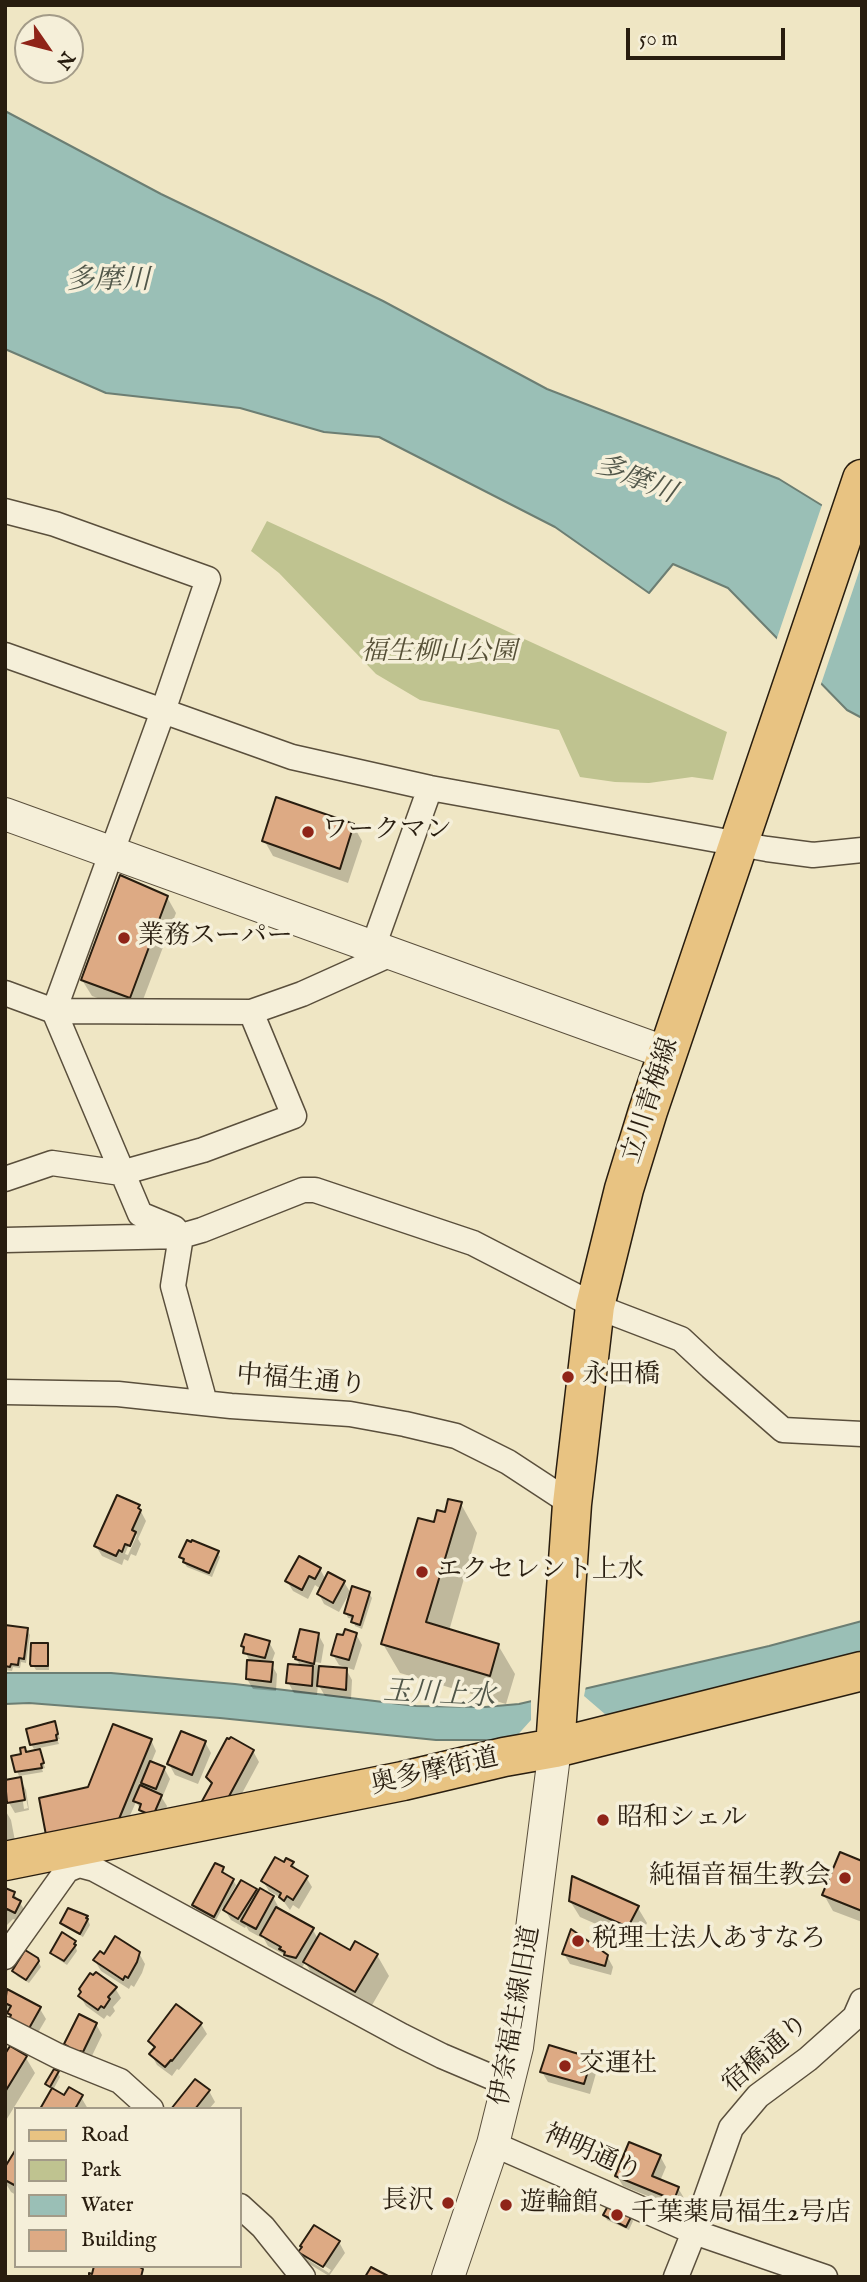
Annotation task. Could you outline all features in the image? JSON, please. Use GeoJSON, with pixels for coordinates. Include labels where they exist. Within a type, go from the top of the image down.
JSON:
{"type":"FeatureCollection","features":[{"type":"Feature","properties":{"kind":"main road","name":"立川青梅線"},"geometry":{"type":"LineString","coordinates":[[555,1743],[572,1504],[595,1306],[624,1189],[667,1053],[862,479]]}},
{"type":"Feature","properties":{"kind":"main road","name":"奥多摩街道"},"geometry":{"type":"LineString","coordinates":[[5,1861],[78,1856],[862,1671]]}},
{"type":"Feature","properties":{"kind":"street"},"geometry":{"type":"LineString","coordinates":[[5,510],[55,524],[208,579],[54,1011],[140,1214],[174,1228],[181,1236]]}},
{"type":"Feature","properties":{"kind":"street"},"geometry":{"type":"LineString","coordinates":[[5,655],[292,757],[430,788],[737,845],[813,855],[862,850]]}},
{"type":"Feature","properties":{"kind":"street"},"geometry":{"type":"LineString","coordinates":[[5,993],[54,1011],[251,1012],[302,994],[382,950],[430,788]]}},
{"type":"Feature","properties":{"kind":"street"},"geometry":{"type":"LineString","coordinates":[[5,814],[667,1053]]}},
{"type":"Feature","properties":{"kind":"street"},"geometry":{"type":"LineString","coordinates":[[5,1179],[52,1163],[121,1173],[203,1150],[294,1116],[251,1012]]}},
{"type":"Feature","properties":{"kind":"street"},"geometry":{"type":"LineString","coordinates":[[5,1240],[181,1236],[303,1190],[315,1190],[473,1243],[595,1306],[681,1339],[783,1430],[862,1434]]}},
{"type":"Feature","properties":{"kind":"street"},"geometry":{"type":"LineString","coordinates":[[181,1236],[173,1286],[205,1403]]}},
{"type":"Feature","properties":{"kind":"street","name":"中福生通り"},"geometry":{"type":"LineString","coordinates":[[5,1392],[118,1394],[349,1414],[457,1436],[508,1462],[572,1504]]}},
{"type":"Feature","properties":{"kind":"street","name":"伊奈福生線旧道"},"geometry":{"type":"LineString","coordinates":[[449,2277],[493,2144],[517,2047],[555,1743]]}},
{"type":"Feature","properties":{"kind":"street"},"geometry":{"type":"LineString","coordinates":[[5,1957],[78,1856],[94,1868],[402,2036],[508,2084]]}},
{"type":"Feature","properties":{"kind":"street","name":"宿橋通り"},"geometry":{"type":"LineString","coordinates":[[676,2277],[732,2128],[758,2096],[808,2059],[855,2017],[862,2001]]}},
{"type":"Feature","properties":{"kind":"street"},"geometry":{"type":"LineString","coordinates":[[5,2029],[58,2056],[120,2081],[149,2107]]}},
{"type":"Feature","properties":{"kind":"street","name":"神明通り"},"geometry":{"type":"LineString","coordinates":[[493,2144],[694,2232],[825,2277]]}},
{"type":"Feature","properties":{"kind":"street"},"geometry":{"type":"LineString","coordinates":[[242,2208],[263,2227],[303,2277]]}},
{"type":"Feature","properties":{"kind":"green space","name":"福生柳山公園"},"geometry":{"type":"Polygon","coordinates":[[[267,521],[727,732],[713,780],[692,777],[649,783],[580,777],[559,730],[420,700],[376,674],[279,573],[251,551],[267,521]]]}},
{"type":"Feature","properties":{"kind":"water","name":"多摩川"},"geometry":{"type":"Polygon","coordinates":[[[5,111],[161,194],[383,301],[547,389],[779,479],[862,530],[862,718],[847,710],[728,588],[673,564],[649,593],[555,527],[379,437],[324,432],[240,408],[106,393],[5,349],[5,111]]]}},
{"type":"Feature","properties":{"kind":"water"},"geometry":{"type":"Polygon","coordinates":[[[862,1621],[862,1659],[625,1715],[496,1740],[436,1740],[220,1718],[29,1703],[5,1704],[5,1673],[111,1673],[235,1684],[416,1706],[485,1707],[519,1704],[769,1646],[862,1621]]]}},
{"type":"Feature","properties":{"kind":"pier"},"geometry":{"type":"Polygon","coordinates":[[[823,502],[862,526],[862,563],[820,687],[776,641],[823,502]]]}},
{"type":"Feature","properties":{"kind":"pier"},"geometry":{"type":"Polygon","coordinates":[[[586,1686],[584,1696],[613,1721],[513,1740],[531,1720],[531,1698],[586,1686]]]}},
{"type":"Feature","properties":{"kind":"building","name":"ワークマン"},"geometry":{"type":"Polygon","coordinates":[[[276,797],[354,824],[340,869],[262,841],[276,797]]]}},
{"type":"Feature","properties":{"kind":"building","name":"業務スーパー"},"geometry":{"type":"Polygon","coordinates":[[[120,875],[168,896],[130,998],[81,980],[120,875]]]}},
{"type":"Feature","properties":{"kind":"building"},"geometry":{"type":"Polygon","coordinates":[[[117,1495],[140,1505],[138,1508],[141,1510],[132,1530],[136,1532],[130,1546],[125,1544],[122,1552],[119,1550],[116,1556],[94,1546],[117,1495]]]}},
{"type":"Feature","properties":{"kind":"building","name":"エクセレント上水"},"geometry":{"type":"Polygon","coordinates":[[[448,1499],[462,1502],[426,1622],[499,1644],[490,1676],[381,1644],[418,1518],[434,1522],[437,1510],[445,1512],[448,1499]]]}},
{"type":"Feature","properties":{"kind":"building"},"geometry":{"type":"Polygon","coordinates":[[[187,1540],[219,1551],[209,1573],[183,1562],[184,1559],[179,1557],[187,1540]]]}},
{"type":"Feature","properties":{"kind":"building"},"geometry":{"type":"Polygon","coordinates":[[[299,1556],[321,1568],[315,1579],[309,1576],[302,1590],[285,1581],[299,1556]]]}},
{"type":"Feature","properties":{"kind":"building"},"geometry":{"type":"Polygon","coordinates":[[[328,1572],[345,1581],[333,1603],[317,1594],[328,1572]]]}},
{"type":"Feature","properties":{"kind":"building"},"geometry":{"type":"Polygon","coordinates":[[[352,1586],[370,1592],[360,1625],[351,1622],[353,1616],[344,1613],[352,1586]]]}},
{"type":"Feature","properties":{"kind":"building"},"geometry":{"type":"Polygon","coordinates":[[[5,1625],[28,1628],[24,1659],[19,1658],[18,1665],[11,1664],[10,1667],[5,1666],[5,1625]]]}},
{"type":"Feature","properties":{"kind":"building"},"geometry":{"type":"Polygon","coordinates":[[[300,1629],[319,1633],[314,1664],[293,1657],[300,1629]]]}},
{"type":"Feature","properties":{"kind":"building"},"geometry":{"type":"Polygon","coordinates":[[[345,1629],[357,1633],[349,1660],[331,1655],[337,1634],[343,1635],[345,1629]]]}},
{"type":"Feature","properties":{"kind":"building"},"geometry":{"type":"Polygon","coordinates":[[[245,1634],[270,1641],[265,1658],[243,1653],[244,1647],[241,1646],[245,1634]]]}},
{"type":"Feature","properties":{"kind":"building"},"geometry":{"type":"Polygon","coordinates":[[[31,1643],[48,1643],[48,1666],[31,1666],[31,1643]]]}},
{"type":"Feature","properties":{"kind":"building"},"geometry":{"type":"Polygon","coordinates":[[[247,1660],[273,1662],[271,1682],[246,1679],[247,1660]]]}},
{"type":"Feature","properties":{"kind":"building"},"geometry":{"type":"Polygon","coordinates":[[[288,1664],[313,1666],[312,1686],[286,1683],[288,1664]]]}},
{"type":"Feature","properties":{"kind":"building"},"geometry":{"type":"Polygon","coordinates":[[[319,1666],[347,1668],[346,1690],[317,1686],[319,1666]]]}},
{"type":"Feature","properties":{"kind":"building"},"geometry":{"type":"Polygon","coordinates":[[[55,1721],[57,1740],[30,1745],[26,1729],[55,1721]]]}},
{"type":"Feature","properties":{"kind":"building"},"geometry":{"type":"Polygon","coordinates":[[[113,1724],[152,1739],[119,1819],[46,1835],[39,1798],[88,1787],[113,1724]]]}},
{"type":"Feature","properties":{"kind":"building"},"geometry":{"type":"Polygon","coordinates":[[[181,1731],[206,1741],[192,1775],[167,1764],[181,1731]]]}},
{"type":"Feature","properties":{"kind":"building"},"geometry":{"type":"Polygon","coordinates":[[[231,1737],[254,1750],[227,1800],[201,1803],[212,1783],[206,1777],[227,1738],[231,1737]]]}},
{"type":"Feature","properties":{"kind":"building"},"geometry":{"type":"Polygon","coordinates":[[[25,1747],[26,1752],[40,1749],[44,1763],[41,1764],[42,1768],[15,1772],[11,1756],[21,1754],[20,1748],[25,1747]]]}},
{"type":"Feature","properties":{"kind":"building"},"geometry":{"type":"Polygon","coordinates":[[[150,1761],[165,1767],[156,1789],[141,1783],[150,1761]]]}},
{"type":"Feature","properties":{"kind":"building"},"geometry":{"type":"Polygon","coordinates":[[[21,1777],[25,1800],[7,1803],[5,1780],[21,1777]]]}},
{"type":"Feature","properties":{"kind":"building"},"geometry":{"type":"Polygon","coordinates":[[[140,1785],[162,1795],[153,1816],[139,1810],[141,1804],[133,1801],[140,1785]]]}},
{"type":"Feature","properties":{"kind":"building","name":"純福音福生教会"},"geometry":{"type":"Polygon","coordinates":[[[840,1852],[862,1861],[862,1911],[822,1895],[840,1852]]]}},
{"type":"Feature","properties":{"kind":"building"},"geometry":{"type":"Polygon","coordinates":[[[275,1857],[284,1862],[286,1858],[294,1862],[291,1866],[308,1876],[293,1900],[287,1896],[284,1901],[279,1897],[281,1893],[261,1881],[275,1857]]]}},
{"type":"Feature","properties":{"kind":"building"},"geometry":{"type":"Polygon","coordinates":[[[215,1863],[224,1867],[222,1872],[234,1879],[214,1917],[192,1905],[215,1863]]]}},
{"type":"Feature","properties":{"kind":"building"},"geometry":{"type":"Polygon","coordinates":[[[572,1876],[639,1906],[628,1927],[569,1901],[572,1876]]]}},
{"type":"Feature","properties":{"kind":"building"},"geometry":{"type":"Polygon","coordinates":[[[241,1880],[257,1889],[238,1919],[223,1910],[241,1880]]]}},
{"type":"Feature","properties":{"kind":"building"},"geometry":{"type":"Polygon","coordinates":[[[5,1888],[15,1892],[13,1897],[21,1901],[15,1913],[7,1909],[5,1913],[5,1888]]]}},
{"type":"Feature","properties":{"kind":"building"},"geometry":{"type":"Polygon","coordinates":[[[260,1888],[274,1896],[256,1929],[241,1921],[260,1888]]]}},
{"type":"Feature","properties":{"kind":"building"},"geometry":{"type":"Polygon","coordinates":[[[276,1907],[314,1928],[296,1958],[284,1955],[285,1952],[279,1949],[281,1947],[260,1935],[276,1907]]]}},
{"type":"Feature","properties":{"kind":"building"},"geometry":{"type":"Polygon","coordinates":[[[68,1908],[88,1916],[80,1934],[60,1923],[68,1908]]]}},
{"type":"Feature","properties":{"kind":"building","name":"税理士法人あすなろ"},"geometry":{"type":"Polygon","coordinates":[[[571,1929],[608,1955],[605,1966],[562,1954],[571,1929]]]}},
{"type":"Feature","properties":{"kind":"building"},"geometry":{"type":"Polygon","coordinates":[[[62,1932],[76,1941],[64,1961],[50,1953],[62,1932]]]}},
{"type":"Feature","properties":{"kind":"building"},"geometry":{"type":"Polygon","coordinates":[[[320,1933],[350,1950],[355,1941],[378,1954],[355,1992],[303,1962],[320,1933]]]}},
{"type":"Feature","properties":{"kind":"building"},"geometry":{"type":"Polygon","coordinates":[[[115,1936],[140,1952],[128,1978],[125,1976],[123,1980],[93,1960],[100,1951],[104,1954],[115,1936]]]}},
{"type":"Feature","properties":{"kind":"building"},"geometry":{"type":"Polygon","coordinates":[[[25,1950],[39,1961],[26,1980],[12,1971],[25,1950]]]}},
{"type":"Feature","properties":{"kind":"building"},"geometry":{"type":"Polygon","coordinates":[[[96,1972],[117,1987],[108,1997],[110,1999],[104,2008],[101,2006],[98,2010],[78,1996],[81,1992],[79,1989],[90,1973],[93,1975],[96,1972]]]}},
{"type":"Feature","properties":{"kind":"building"},"geometry":{"type":"Polygon","coordinates":[[[7,1989],[41,2007],[27,2032],[8,2021],[11,2015],[7,2013],[11,2006],[5,2003],[7,1989]]]}},
{"type":"Feature","properties":{"kind":"building"},"geometry":{"type":"Polygon","coordinates":[[[176,2004],[202,2023],[165,2067],[149,2054],[155,2047],[148,2041],[176,2004]]]}},
{"type":"Feature","properties":{"kind":"building"},"geometry":{"type":"Polygon","coordinates":[[[79,2014],[97,2023],[83,2052],[80,2051],[78,2055],[67,2050],[69,2047],[64,2044],[79,2014]]]}},
{"type":"Feature","properties":{"kind":"building"},"geometry":{"type":"Polygon","coordinates":[[[549,2045],[592,2058],[584,2084],[540,2072],[549,2045]]]}},
{"type":"Feature","properties":{"kind":"building"},"geometry":{"type":"Polygon","coordinates":[[[10,2046],[27,2056],[5,2092],[5,2054],[10,2046]]]}},
{"type":"Feature","properties":{"kind":"building"},"geometry":{"type":"Polygon","coordinates":[[[54,2069],[59,2071],[50,2087],[45,2084],[54,2069]]]}},
{"type":"Feature","properties":{"kind":"building"},"geometry":{"type":"Polygon","coordinates":[[[195,2079],[210,2090],[197,2107],[173,2107],[195,2079]]]}},
{"type":"Feature","properties":{"kind":"building"},"geometry":{"type":"Polygon","coordinates":[[[69,2087],[83,2095],[76,2107],[41,2107],[52,2088],[64,2095],[69,2087]]]}},
{"type":"Feature","properties":{"kind":"building"},"geometry":{"type":"Polygon","coordinates":[[[629,2142],[661,2155],[652,2176],[679,2187],[674,2200],[615,2176],[629,2142]]]}},
{"type":"Feature","properties":{"kind":"building"},"geometry":{"type":"Polygon","coordinates":[[[14,2152],[14,2185],[5,2180],[5,2167],[14,2152]]]}},
{"type":"Feature","properties":{"kind":"building","name":"千葉薬局福生2号店"},"geometry":{"type":"Polygon","coordinates":[[[609,2204],[632,2215],[626,2227],[603,2215],[609,2204]]]}},
{"type":"Feature","properties":{"kind":"building"},"geometry":{"type":"Polygon","coordinates":[[[314,2225],[340,2241],[323,2267],[298,2252],[314,2225]]]}},
{"type":"Feature","properties":{"kind":"building"},"geometry":{"type":"Polygon","coordinates":[[[371,2267],[390,2277],[365,2277],[371,2267]]]}},
{"type":"Feature","properties":{"kind":"building"},"geometry":{"type":"Polygon","coordinates":[[[94,2268],[143,2269],[141,2277],[89,2277],[89,2273],[92,2274],[94,2268]]]}},
{"type":"Feature","properties":{"kind":"place","name":"ワークマン"},"geometry":{"type":"Point","coordinates":[308,832]}},
{"type":"Feature","properties":{"kind":"place","name":"業務スーパー"},"geometry":{"type":"Point","coordinates":[124,938]}},
{"type":"Feature","properties":{"kind":"place","name":"永田橋"},"geometry":{"type":"Point","coordinates":[568,1377]}},
{"type":"Feature","properties":{"kind":"place","name":"エクセレント上水"},"geometry":{"type":"Point","coordinates":[422,1572]}},
{"type":"Feature","properties":{"kind":"place","name":"昭和シェル"},"geometry":{"type":"Point","coordinates":[603,1820]}},
{"type":"Feature","properties":{"kind":"place","name":"純福音福生教会"},"geometry":{"type":"Point","coordinates":[845,1878]}},
{"type":"Feature","properties":{"kind":"place","name":"税理士法人あすなろ"},"geometry":{"type":"Point","coordinates":[578,1941]}},
{"type":"Feature","properties":{"kind":"place","name":"交運社"},"geometry":{"type":"Point","coordinates":[565,2066]}},
{"type":"Feature","properties":{"kind":"place","name":"長沢"},"geometry":{"type":"Point","coordinates":[448,2203]}},
{"type":"Feature","properties":{"kind":"place","name":"遊輪館"},"geometry":{"type":"Point","coordinates":[506,2205]}},
{"type":"Feature","properties":{"kind":"place","name":"千葉薬局福生2号店"},"geometry":{"type":"Point","coordinates":[617,2215]}},
{"type":"Feature","properties":{"kind":"water label","name":"玉川上水"},"geometry":{"type":"Point","coordinates":[439,1696]}}]}
